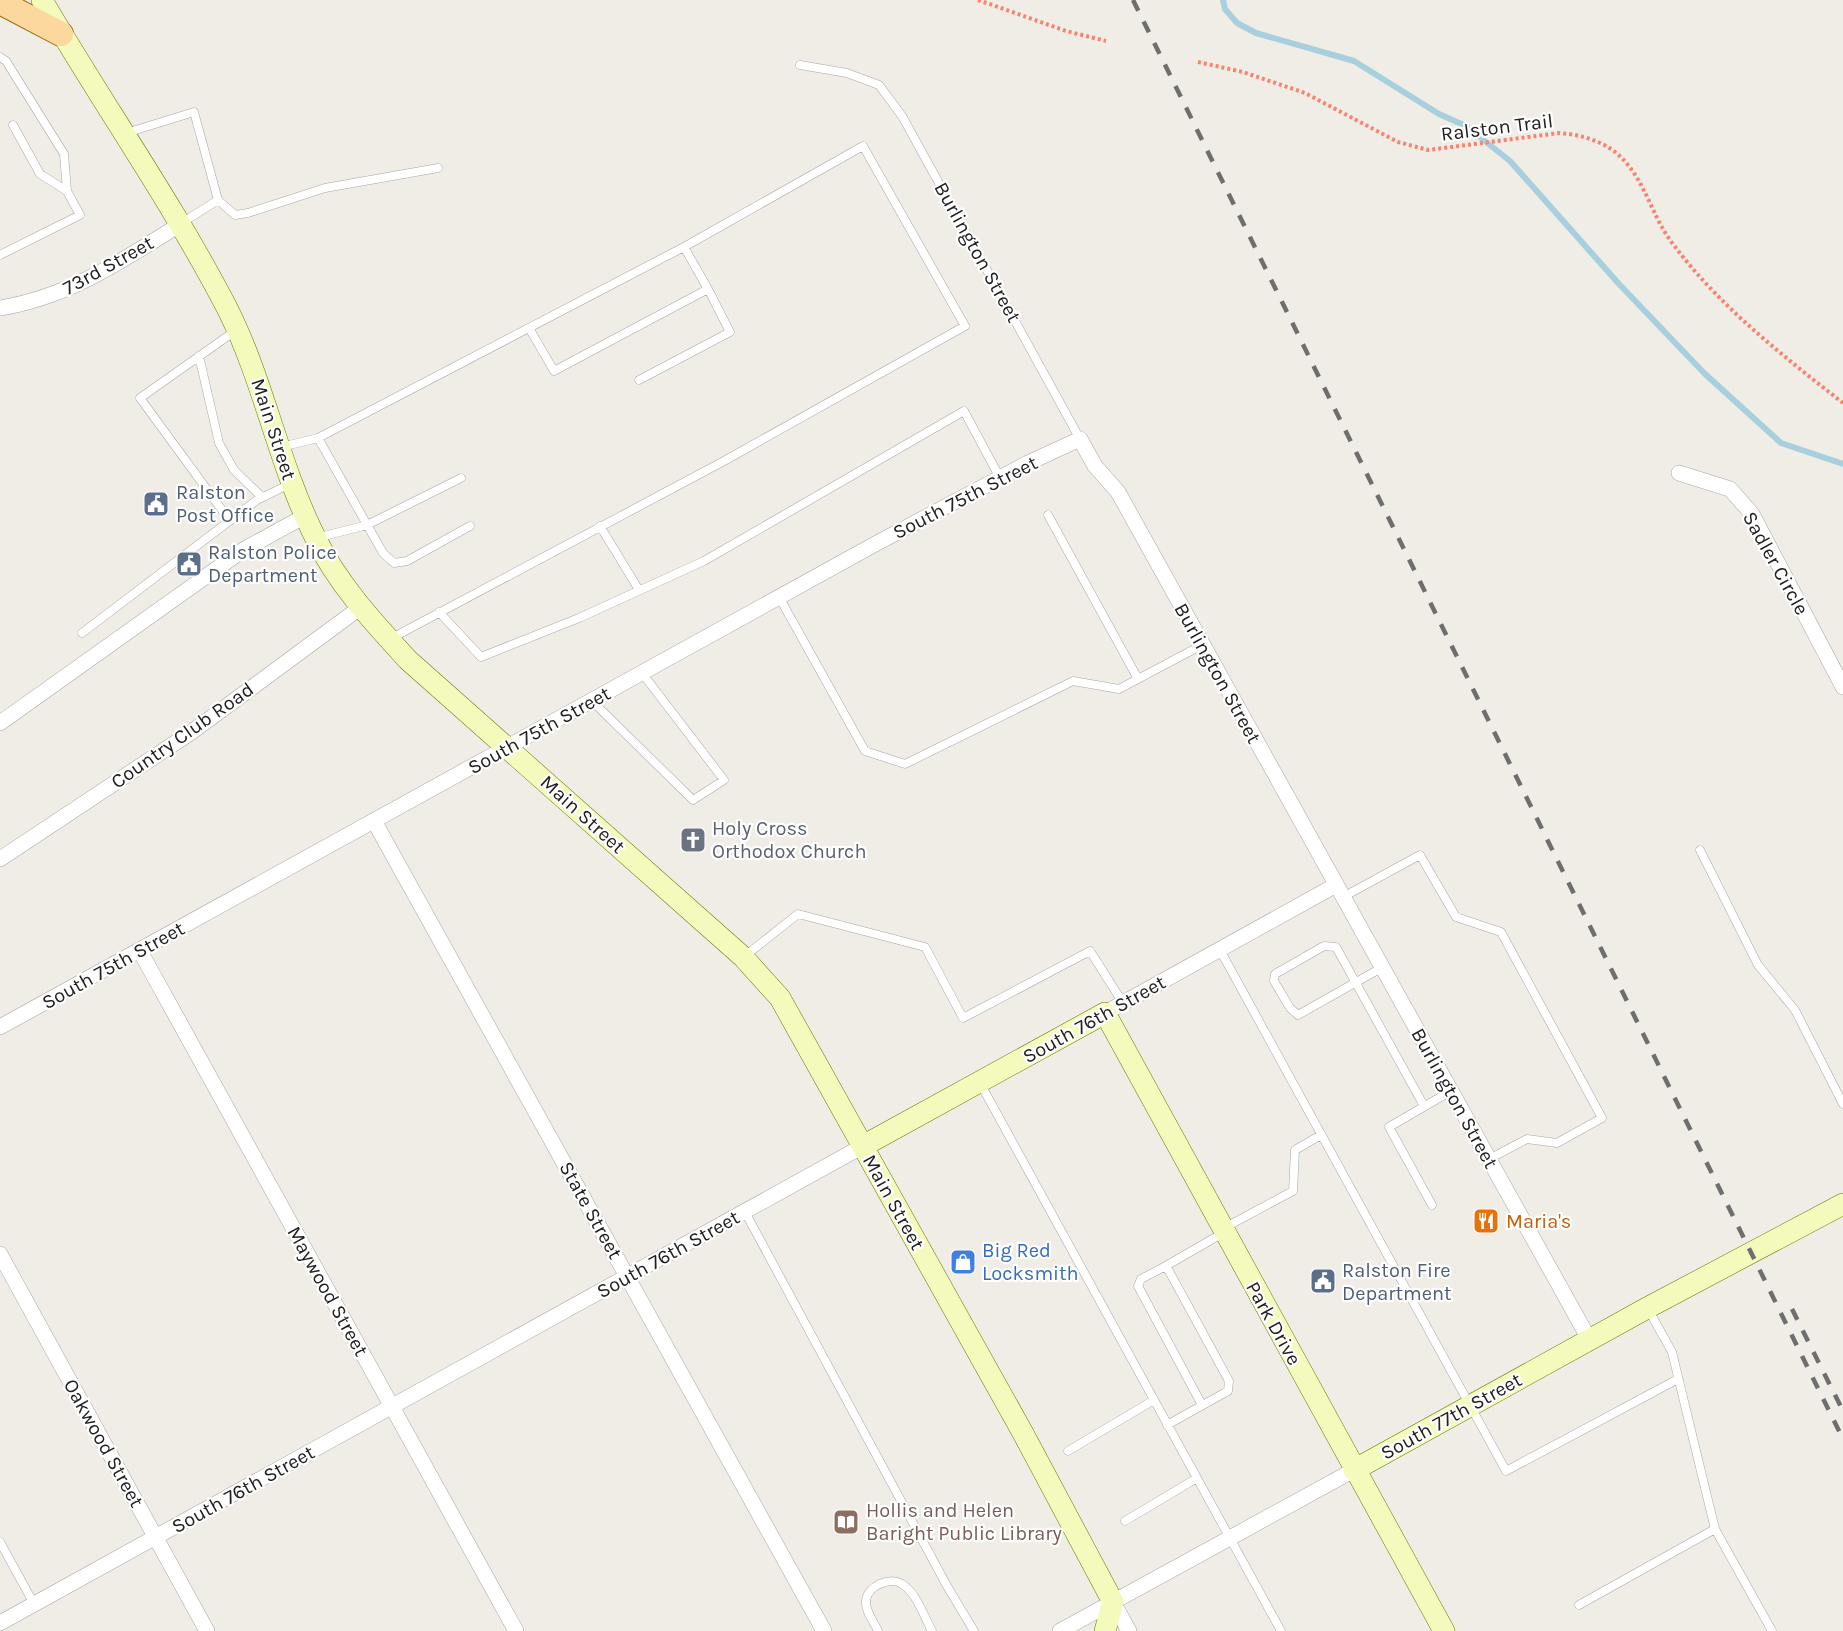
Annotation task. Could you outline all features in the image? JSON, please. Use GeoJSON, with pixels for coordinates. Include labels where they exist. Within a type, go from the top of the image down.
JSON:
{"type":"FeatureCollection","features":[{"type":"Feature","properties":{"kind":"main road","name":"Main Street"},"geometry":{"type":"LineString","coordinates":[[42,0],[179,225],[237,329],[258,380],[292,484],[315,538],[328,561],[361,607],[408,660],[743,957],[762,977],[791,1015],[1024,1435],[1113,1602]]}},
{"type":"Feature","properties":{"kind":"main road"},"geometry":{"type":"LineString","coordinates":[[0,2],[61,34]]}},
{"type":"Feature","properties":{"kind":"main road","name":"South 76th Street"},"geometry":{"type":"LineString","coordinates":[[863,1146],[1114,1008]]}},
{"type":"Feature","properties":{"kind":"main road","name":"Park Drive"},"geometry":{"type":"LineString","coordinates":[[1114,1008],[1223,1231],[1444,1631]]}},
{"type":"Feature","properties":{"kind":"main road","name":"South 77th Street"},"geometry":{"type":"LineString","coordinates":[[1354,1470],[1589,1339],[1843,1204]]}},
{"type":"Feature","properties":{"kind":"main road"},"geometry":{"type":"LineString","coordinates":[[1105,1631],[1113,1602]]}},
{"type":"Feature","properties":{"kind":"street","name":"73rd Street"},"geometry":{"type":"LineString","coordinates":[[0,308],[31,302],[69,289],[179,225]]}},
{"type":"Feature","properties":{"kind":"street","name":"South 75th Street"},"geometry":{"type":"LineString","coordinates":[[0,1027],[779,597],[1000,478],[1080,439]]}},
{"type":"Feature","properties":{"kind":"street","name":"Burlington Street"},"geometry":{"type":"LineString","coordinates":[[1080,439],[1095,466],[1118,492],[1589,1339]]}},
{"type":"Feature","properties":{"kind":"street","name":"Sadler Circle"},"geometry":{"type":"LineString","coordinates":[[1678,473],[1730,489],[1752,514],[1843,687]]}},
{"type":"Feature","properties":{"kind":"street"},"geometry":{"type":"LineString","coordinates":[[0,723],[243,550],[305,516]]}},
{"type":"Feature","properties":{"kind":"street","name":"Country Club Road"},"geometry":{"type":"LineString","coordinates":[[0,859],[193,731],[361,607]]}},
{"type":"Feature","properties":{"kind":"street","name":"State Street"},"geometry":{"type":"LineString","coordinates":[[374,820],[824,1631]]}},
{"type":"Feature","properties":{"kind":"street","name":"South 76th Street"},"geometry":{"type":"LineString","coordinates":[[1114,1008],[1220,950],[1340,891]]}},
{"type":"Feature","properties":{"kind":"street","name":"Maywood Street"},"geometry":{"type":"LineString","coordinates":[[140,951],[516,1631]]}},
{"type":"Feature","properties":{"kind":"street","name":"South 76th Street"},"geometry":{"type":"LineString","coordinates":[[0,1623],[863,1146]]}},
{"type":"Feature","properties":{"kind":"street","name":"Oakwood Street"},"geometry":{"type":"LineString","coordinates":[[0,1254],[207,1631]]}},
{"type":"Feature","properties":{"kind":"street","name":"South 77th Street"},"geometry":{"type":"LineString","coordinates":[[1060,1631],[1354,1470]]}},
{"type":"Feature","properties":{"kind":"street","name":"Main Street"},"geometry":{"type":"LineString","coordinates":[[1113,1602],[1129,1631]]}},
{"type":"Feature","properties":{"kind":"lane"},"geometry":{"type":"LineString","coordinates":[[0,57],[6,61],[64,154],[67,191],[80,215],[0,255]]}},
{"type":"Feature","properties":{"kind":"lane","name":"Burlington Street"},"geometry":{"type":"LineString","coordinates":[[800,65],[847,73],[879,85],[902,116],[1080,439]]}},
{"type":"Feature","properties":{"kind":"lane"},"geometry":{"type":"LineString","coordinates":[[123,134],[194,112],[218,200],[235,214],[248,213],[325,188],[438,168]]}},
{"type":"Feature","properties":{"kind":"lane"},"geometry":{"type":"LineString","coordinates":[[13,125],[40,174],[67,191]]}},
{"type":"Feature","properties":{"kind":"lane"},"geometry":{"type":"LineString","coordinates":[[280,448],[318,438],[684,247],[863,146],[965,326],[724,461],[389,639]]}},
{"type":"Feature","properties":{"kind":"lane"},"geometry":{"type":"LineString","coordinates":[[179,225],[218,200]]}},
{"type":"Feature","properties":{"kind":"lane"},"geometry":{"type":"LineString","coordinates":[[639,380],[730,332],[684,247]]}},
{"type":"Feature","properties":{"kind":"lane"},"geometry":{"type":"LineString","coordinates":[[529,328],[554,371],[708,289]]}},
{"type":"Feature","properties":{"kind":"lane"},"geometry":{"type":"LineString","coordinates":[[230,521],[140,398],[237,329]]}},
{"type":"Feature","properties":{"kind":"lane"},"geometry":{"type":"LineString","coordinates":[[199,356],[219,443],[234,470],[262,497]]}},
{"type":"Feature","properties":{"kind":"lane"},"geometry":{"type":"LineString","coordinates":[[439,612],[481,657],[704,561],[964,411],[1000,478]]}},
{"type":"Feature","properties":{"kind":"lane"},"geometry":{"type":"LineString","coordinates":[[318,438],[383,553],[394,563],[407,561],[470,526]]}},
{"type":"Feature","properties":{"kind":"lane"},"geometry":{"type":"LineString","coordinates":[[315,538],[367,525],[461,478]]}},
{"type":"Feature","properties":{"kind":"lane"},"geometry":{"type":"LineString","coordinates":[[82,633],[262,497],[292,484]]}},
{"type":"Feature","properties":{"kind":"lane"},"geometry":{"type":"LineString","coordinates":[[1048,515],[1138,679]]}},
{"type":"Feature","properties":{"kind":"lane"},"geometry":{"type":"LineString","coordinates":[[600,526],[639,590]]}},
{"type":"Feature","properties":{"kind":"lane"},"geometry":{"type":"LineString","coordinates":[[779,597],[865,751],[905,764],[1073,681],[1119,689],[1202,645]]}},
{"type":"Feature","properties":{"kind":"lane"},"geometry":{"type":"LineString","coordinates":[[592,700],[693,800],[724,780],[642,673]]}},
{"type":"Feature","properties":{"kind":"lane"},"geometry":{"type":"LineString","coordinates":[[1700,850],[1758,965],[1795,1010],[1843,1104]]}},
{"type":"Feature","properties":{"kind":"lane"},"geometry":{"type":"LineString","coordinates":[[1340,891],[1420,855],[1456,917],[1501,932],[1602,1118],[1557,1143],[1527,1139],[1489,1160]]}},
{"type":"Feature","properties":{"kind":"lane"},"geometry":{"type":"LineString","coordinates":[[743,957],[798,914],[925,947],[963,1018],[1090,951],[1114,1008]]}},
{"type":"Feature","properties":{"kind":"lane"},"geometry":{"type":"LineString","coordinates":[[1383,967],[1356,982],[1298,1015],[1290,1008],[1274,981],[1275,974],[1324,945],[1336,947],[1356,982],[1424,1106]]}},
{"type":"Feature","properties":{"kind":"lane"},"geometry":{"type":"LineString","coordinates":[[1220,950],[1506,1471],[1678,1379]]}},
{"type":"Feature","properties":{"kind":"lane"},"geometry":{"type":"LineString","coordinates":[[979,1082],[1281,1631]]}},
{"type":"Feature","properties":{"kind":"lane"},"geometry":{"type":"LineString","coordinates":[[1432,1205],[1389,1127],[1451,1091]]}},
{"type":"Feature","properties":{"kind":"lane"},"geometry":{"type":"LineString","coordinates":[[1202,1405],[1138,1286],[1141,1280],[1293,1191],[1296,1150],[1322,1136]]}},
{"type":"Feature","properties":{"kind":"lane"},"geometry":{"type":"LineString","coordinates":[[745,1212],[947,1586],[975,1631]]}},
{"type":"Feature","properties":{"kind":"lane"},"geometry":{"type":"LineString","coordinates":[[1164,1267],[1169,1271],[1229,1381],[1228,1391],[1167,1425]]}},
{"type":"Feature","properties":{"kind":"lane"},"geometry":{"type":"LineString","coordinates":[[1647,1308],[1672,1352],[1715,1529],[1772,1631]]}},
{"type":"Feature","properties":{"kind":"lane"},"geometry":{"type":"LineString","coordinates":[[1068,1451],[1154,1400]]}},
{"type":"Feature","properties":{"kind":"lane"},"geometry":{"type":"LineString","coordinates":[[1125,1521],[1197,1479]]}},
{"type":"Feature","properties":{"kind":"lane"},"geometry":{"type":"LineString","coordinates":[[1579,1605],[1715,1529]]}},
{"type":"Feature","properties":{"kind":"lane"},"geometry":{"type":"LineString","coordinates":[[0,1542],[34,1604]]}},
{"type":"Feature","properties":{"kind":"lane"},"geometry":{"type":"LineString","coordinates":[[878,1631],[866,1607],[866,1599],[871,1589],[884,1582],[900,1582],[910,1590],[932,1631]]}},
{"type":"Feature","properties":{"kind":"path"},"geometry":{"type":"LineString","coordinates":[[978,0],[1066,31],[1106,41]]}},
{"type":"Feature","properties":{"kind":"path","name":"Ralston Trail"},"geometry":{"type":"LineString","coordinates":[[1198,62],[1243,72],[1305,93],[1398,142],[1428,150],[1540,135],[1574,134],[1603,144],[1628,165],[1672,243],[1710,288],[1843,403]]}},
{"type":"Feature","properties":{"kind":"waterway"},"geometry":{"type":"LineString","coordinates":[[1223,0],[1225,9],[1237,23],[1256,33],[1354,61],[1439,114],[1466,126],[1510,161],[1619,284],[1704,373],[1781,443],[1843,464]]}},
{"type":"Feature","properties":{"kind":"railway"},"geometry":{"type":"LineString","coordinates":[[1133,0],[1843,1439]]}},
{"type":"Feature","properties":{"kind":"railway"},"geometry":{"type":"LineString","coordinates":[[1792,1309],[1843,1411]]}},
{"type":"Feature","properties":{"kind":"place","name":"Ralston Post Office"},"geometry":{"type":"Point","coordinates":[156,504]}},
{"type":"Feature","properties":{"kind":"place","name":"Ralston Police Department"},"geometry":{"type":"Point","coordinates":[189,564]}},
{"type":"Feature","properties":{"kind":"place","name":"Holy Cross Orthodox Church"},"geometry":{"type":"Point","coordinates":[693,840]}},
{"type":"Feature","properties":{"kind":"place","name":"Maria's"},"geometry":{"type":"Point","coordinates":[1486,1221]}},
{"type":"Feature","properties":{"kind":"place","name":"Big Red Locksmith"},"geometry":{"type":"Point","coordinates":[963,1262]}},
{"type":"Feature","properties":{"kind":"place","name":"Ralston Fire Department"},"geometry":{"type":"Point","coordinates":[1323,1281]}},
{"type":"Feature","properties":{"kind":"place","name":"Hollis and Helen Baright Public Library"},"geometry":{"type":"Point","coordinates":[846,1522]}}]}
